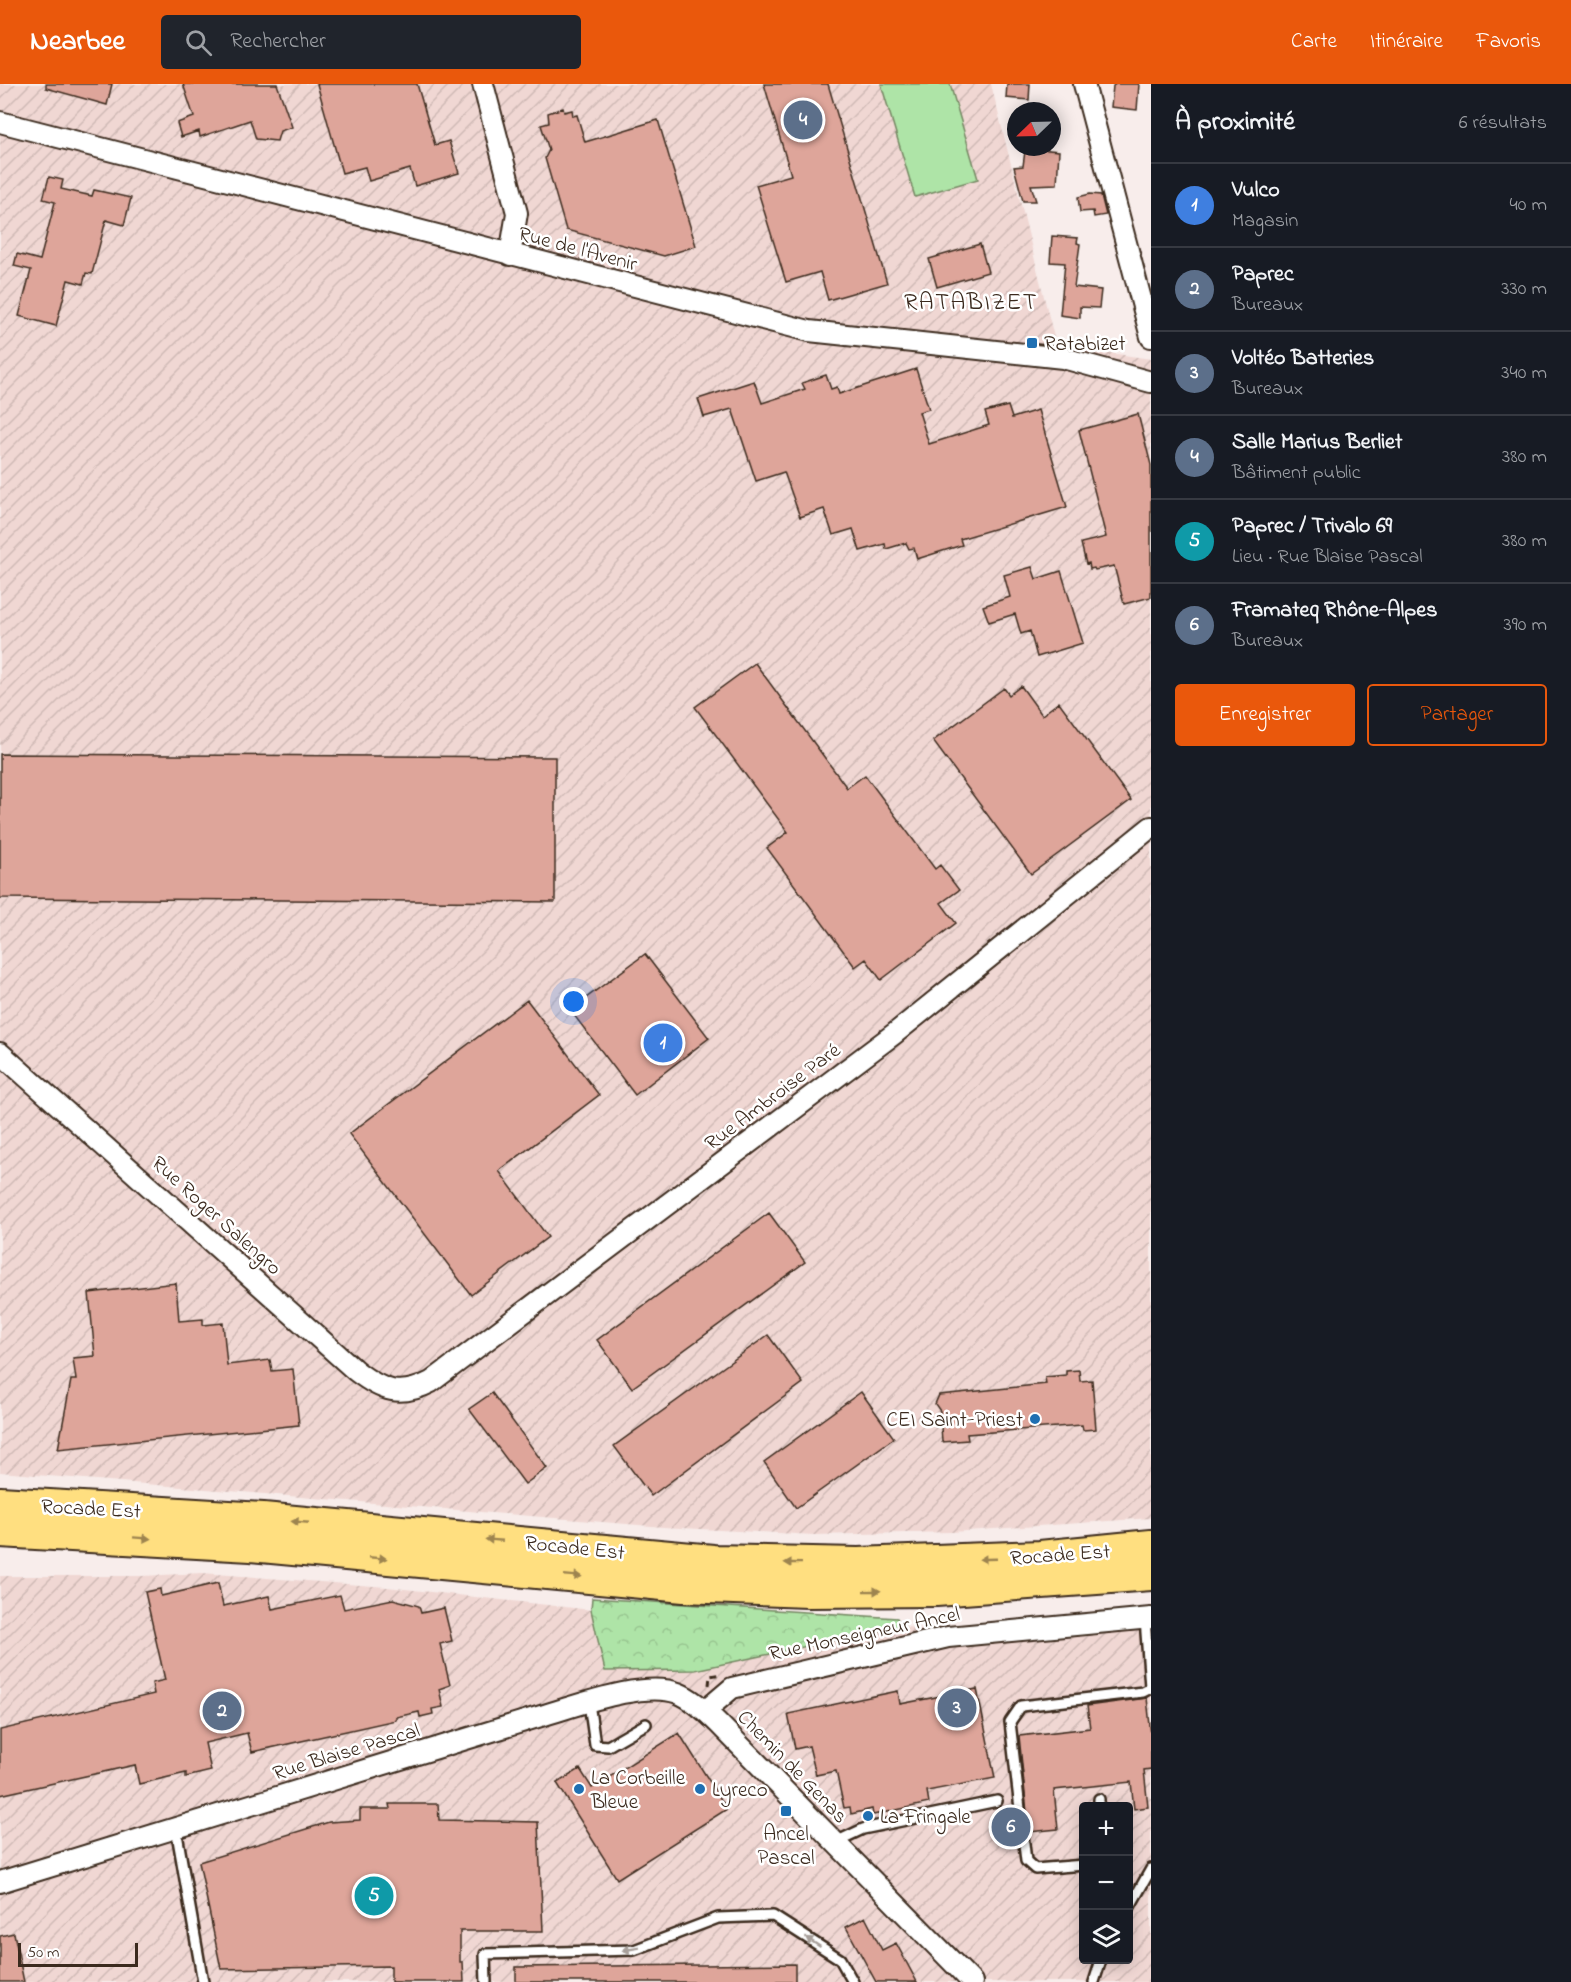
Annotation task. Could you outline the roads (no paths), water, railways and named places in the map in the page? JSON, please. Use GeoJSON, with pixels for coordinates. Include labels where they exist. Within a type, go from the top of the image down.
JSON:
{"type":"FeatureCollection","features":[{"type":"Feature","properties":{"kind":"highway","name":"Rocade Est"},"geometry":{"type":"LineString","coordinates":[[0,1503],[263,1519],[713,1561],[858,1564],[1040,1557],[1151,1546]]}},
{"type":"Feature","properties":{"kind":"highway","name":"Rocade Est"},"geometry":{"type":"LineString","coordinates":[[0,1531],[91,1534],[251,1545],[684,1586],[808,1591],[936,1590],[1151,1574]]}},
{"type":"Feature","properties":{"kind":"highway"},"geometry":{"type":"LineString","coordinates":[[0,1545],[68,1547],[91,1534]]}},
{"type":"Feature","properties":{"kind":"street"},"geometry":{"type":"LineString","coordinates":[[483,84],[517,213],[510,255]]}},
{"type":"Feature","properties":{"kind":"street"},"geometry":{"type":"LineString","coordinates":[[1084,84],[1151,337]]}},
{"type":"Feature","properties":{"kind":"street","name":"Rue de l'Avenir"},"geometry":{"type":"LineString","coordinates":[[0,122],[809,331],[1063,358],[1151,382]]}},
{"type":"Feature","properties":{"kind":"street","name":"Rue Ambroise Paré"},"geometry":{"type":"LineString","coordinates":[[412,1392],[431,1382],[894,1034],[1151,827]]}},
{"type":"Feature","properties":{"kind":"street","name":"Rue Roger Salengro"},"geometry":{"type":"LineString","coordinates":[[0,1053],[356,1371],[372,1383],[394,1391],[412,1392]]}},
{"type":"Feature","properties":{"kind":"street","name":"Rue Monseigneur Ancel"},"geometry":{"type":"LineString","coordinates":[[705,1711],[732,1688],[948,1637],[1148,1618]]}},
{"type":"Feature","properties":{"kind":"street","name":"Rue Blaise Pascal"},"geometry":{"type":"LineString","coordinates":[[0,1882],[625,1693],[657,1690],[678,1693],[705,1711]]}},
{"type":"Feature","properties":{"kind":"street","name":"Chemin de Genas"},"geometry":{"type":"LineString","coordinates":[[705,1711],[972,1982]]}},
{"type":"Feature","properties":{"kind":"lane"},"geometry":{"type":"LineString","coordinates":[[1079,1865],[1035,1869],[1026,1861],[1010,1722],[1021,1706],[1143,1692],[1151,1688],[1148,1618]]}},
{"type":"Feature","properties":{"kind":"lane"},"geometry":{"type":"LineString","coordinates":[[589,1703],[595,1745],[608,1746],[646,1724]]}},
{"type":"Feature","properties":{"kind":"lane"},"geometry":{"type":"LineString","coordinates":[[836,1845],[844,1838],[863,1829],[997,1801]]}},
{"type":"Feature","properties":{"kind":"lane"},"geometry":{"type":"LineString","coordinates":[[176,1828],[203,1982]]}},
{"type":"Feature","properties":{"kind":"lane"},"geometry":{"type":"LineString","coordinates":[[1133,1901],[1151,1869]]}},
{"type":"Feature","properties":{"kind":"lane"},"geometry":{"type":"LineString","coordinates":[[486,1982],[485,1954],[634,1950],[718,1918],[773,1916],[840,1959],[853,1982]]}},
{"type":"Feature","properties":{"kind":"lane"},"geometry":{"type":"LineString","coordinates":[[1094,1982],[1100,1964]]}},
{"type":"Feature","properties":{"kind":"place","name":"Salle Marius Berliet"},"geometry":{"type":"Point","coordinates":[803,120]}},
{"type":"Feature","properties":{"kind":"place","name":"Ratabizet"},"geometry":{"type":"Point","coordinates":[1032,343]}},
{"type":"Feature","properties":{"kind":"place","name":"Vulco"},"geometry":{"type":"Point","coordinates":[663,1043]}},
{"type":"Feature","properties":{"kind":"place","name":"CEI Saint-Priest"},"geometry":{"type":"Point","coordinates":[1035,1419]}},
{"type":"Feature","properties":{"kind":"place","name":"Voltéo Batteries"},"geometry":{"type":"Point","coordinates":[957,1708]}},
{"type":"Feature","properties":{"kind":"place","name":"Paprec"},"geometry":{"type":"Point","coordinates":[222,1711]}},
{"type":"Feature","properties":{"kind":"place","name":"La Corbeille Bleue"},"geometry":{"type":"Point","coordinates":[579,1789]}},
{"type":"Feature","properties":{"kind":"place","name":"Lyreco"},"geometry":{"type":"Point","coordinates":[700,1789]}},
{"type":"Feature","properties":{"kind":"place","name":"Ancel Pascal"},"geometry":{"type":"Point","coordinates":[786,1811]}},
{"type":"Feature","properties":{"kind":"place","name":"La Fringale"},"geometry":{"type":"Point","coordinates":[868,1816]}},
{"type":"Feature","properties":{"kind":"place","name":"Framateq Rhône-Alpes"},"geometry":{"type":"Point","coordinates":[1011,1827]}},
{"type":"Feature","properties":{"kind":"place","name":"Paprec / Trivalo 69"},"geometry":{"type":"Point","coordinates":[374,1896]}},
{"type":"Feature","properties":{"kind":"district","name":"RATABIZET"},"geometry":{"type":"Point","coordinates":[971,301]}}]}
